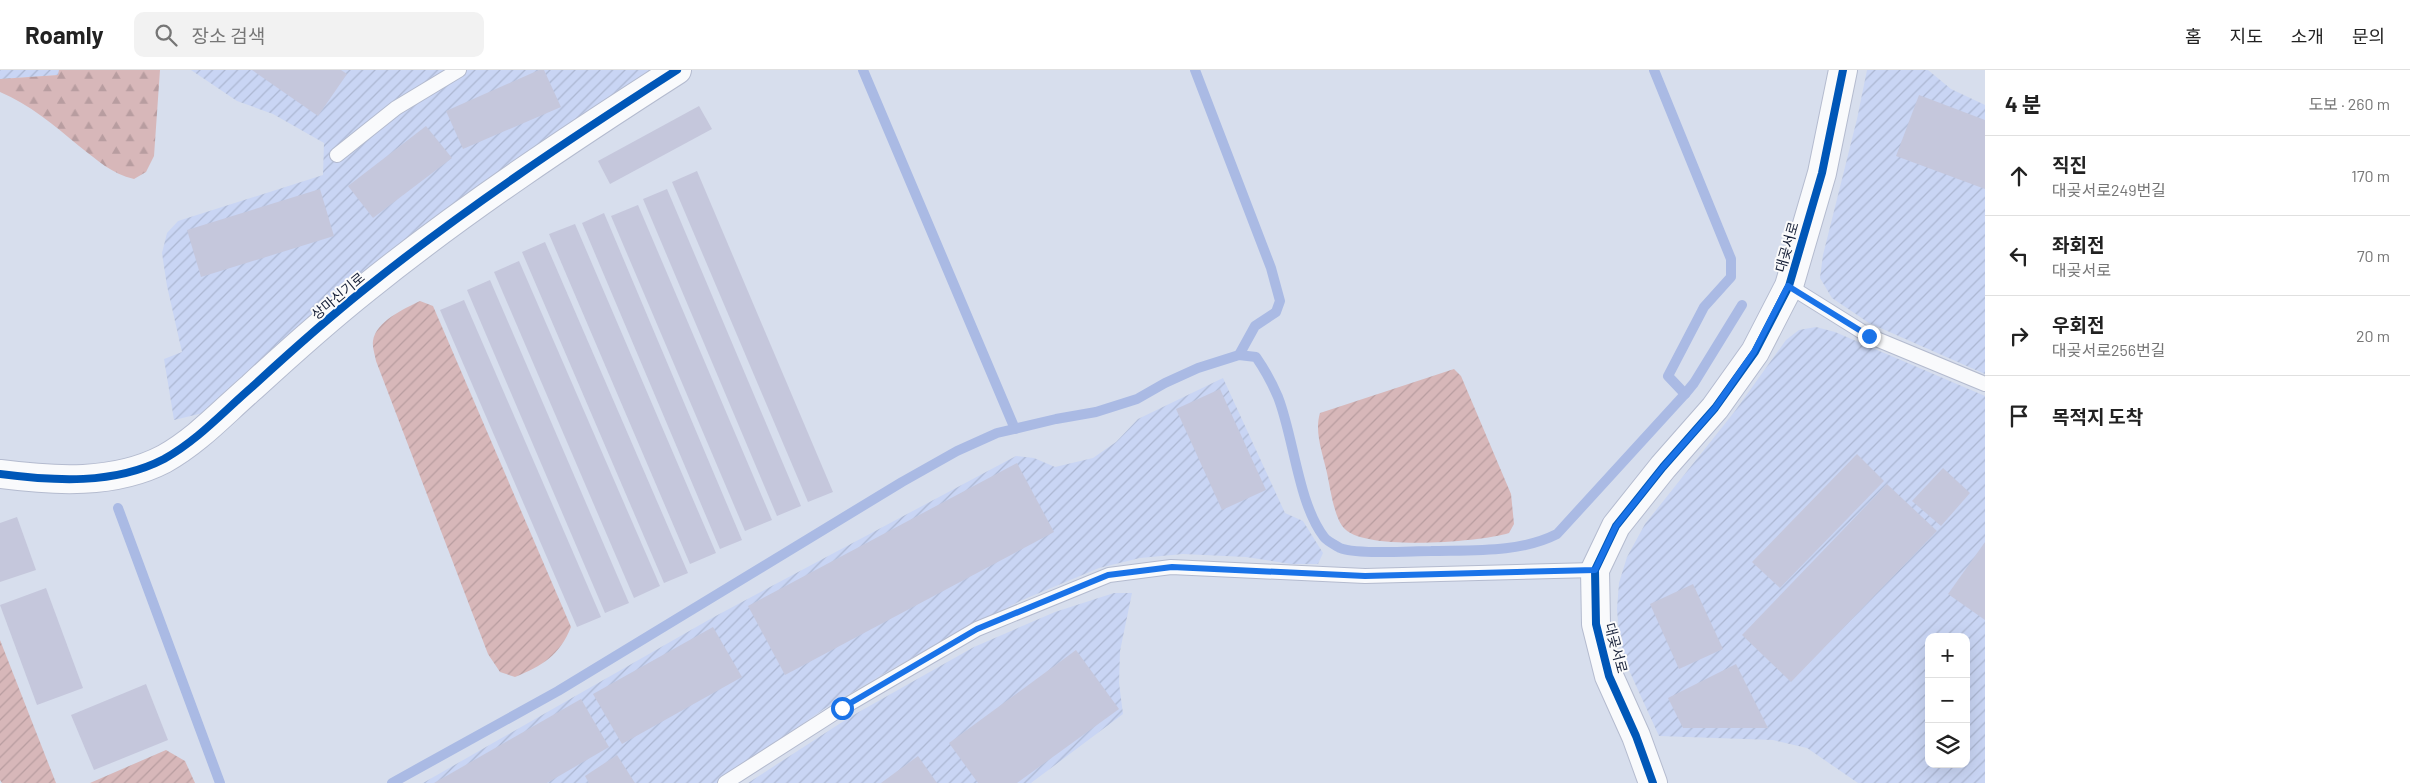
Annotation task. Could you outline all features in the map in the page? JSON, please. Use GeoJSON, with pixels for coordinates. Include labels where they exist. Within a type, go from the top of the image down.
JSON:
{"type":"FeatureCollection","features":[{"type":"Feature","properties":{"kind":"street","name":"상마신기로"},"geometry":{"type":"LineString","coordinates":[[0,474],[75,480],[127,474],[163,459],[197,438],[251,387],[366,288],[581,132],[677,70]]}},
{"type":"Feature","properties":{"kind":"street","name":"대곶서로"},"geometry":{"type":"LineString","coordinates":[[1653,783],[1636,736],[1609,676],[1596,624],[1595,570],[1616,526],[1663,467],[1715,408],[1754,352],[1788,286],[1822,173],[1843,70]]}},
{"type":"Feature","properties":{"kind":"lane"},"geometry":{"type":"LineString","coordinates":[[336,155],[396,108],[459,70]]}},
{"type":"Feature","properties":{"kind":"lane"},"geometry":{"type":"LineString","coordinates":[[1788,286],[1869,336],[1985,384]]}},
{"type":"Feature","properties":{"kind":"lane"},"geometry":{"type":"LineString","coordinates":[[725,783],[842,708],[977,629],[1108,575],[1172,567],[1365,576],[1595,570]]}},
{"type":"Feature","properties":{"kind":"shaded area"},"geometry":{"type":"Polygon","coordinates":[[[0,70],[59,70],[59,75],[0,79],[0,70]]]}},
{"type":"Feature","properties":{"kind":"shaded area"},"geometry":{"type":"Polygon","coordinates":[[[191,70],[656,70],[307,320],[233,384],[203,413],[174,420],[164,359],[182,352],[167,286],[162,253],[167,233],[178,221],[323,175],[324,143],[273,114],[237,101],[191,70]]]}},
{"type":"Feature","properties":{"kind":"shaded area"},"geometry":{"type":"Polygon","coordinates":[[[1867,70],[1928,70],[1951,89],[1985,105],[1985,374],[1869,323],[1832,298],[1820,278],[1823,255],[1857,119],[1867,70]]]}},
{"type":"Feature","properties":{"kind":"shaded area"},"geometry":{"type":"Polygon","coordinates":[[[1816,327],[1835,332],[1985,396],[1985,783],[1858,783],[1807,748],[1773,740],[1659,736],[1628,668],[1619,635],[1617,609],[1619,583],[1627,557],[1645,524],[1735,411],[1786,340],[1799,330],[1816,327]]]}},
{"type":"Feature","properties":{"kind":"shaded area"},"geometry":{"type":"Polygon","coordinates":[[[1223,378],[1285,513],[1303,521],[1323,553],[1318,564],[1291,564],[1246,557],[1183,554],[1140,558],[1099,568],[1020,601],[897,666],[824,709],[717,783],[423,783],[712,618],[1016,456],[1034,458],[1055,467],[1093,458],[1116,442],[1138,419],[1223,378]]]}},
{"type":"Feature","properties":{"kind":"shaded area"},"geometry":{"type":"Polygon","coordinates":[[[1114,593],[1132,593],[1120,651],[1119,683],[1123,714],[1031,783],[748,783],[850,717],[974,647],[1055,612],[1114,593]]]}},
{"type":"Feature","properties":{"kind":"green space"},"geometry":{"type":"Polygon","coordinates":[[[59,70],[160,70],[154,156],[146,172],[134,179],[119,174],[105,166],[41,116],[0,92],[0,79],[58,75],[59,70]]]}},
{"type":"Feature","properties":{"kind":"green space"},"geometry":{"type":"Polygon","coordinates":[[[420,301],[433,306],[571,627],[567,637],[556,652],[542,664],[515,677],[500,672],[488,654],[376,361],[373,341],[379,327],[392,316],[420,301]]]}},
{"type":"Feature","properties":{"kind":"green space"},"geometry":{"type":"Polygon","coordinates":[[[1454,369],[1461,376],[1511,494],[1514,524],[1509,533],[1449,542],[1422,543],[1373,540],[1354,535],[1343,527],[1335,509],[1321,451],[1318,428],[1320,413],[1454,369]]]}},
{"type":"Feature","properties":{"kind":"green space"},"geometry":{"type":"Polygon","coordinates":[[[0,640],[56,783],[2,783],[0,780],[0,640]]]}},
{"type":"Feature","properties":{"kind":"green space"},"geometry":{"type":"Polygon","coordinates":[[[166,750],[185,761],[195,783],[90,783],[166,750]]]}},
{"type":"Feature","properties":{"kind":"building"},"geometry":{"type":"Polygon","coordinates":[[[252,70],[341,70],[347,74],[318,116],[252,70]]]}},
{"type":"Feature","properties":{"kind":"building"},"geometry":{"type":"Polygon","coordinates":[[[539,70],[544,70],[561,107],[463,149],[446,111],[539,70]]]}},
{"type":"Feature","properties":{"kind":"building"},"geometry":{"type":"Polygon","coordinates":[[[1919,95],[1985,120],[1985,189],[1896,156],[1919,95]]]}},
{"type":"Feature","properties":{"kind":"building"},"geometry":{"type":"Polygon","coordinates":[[[699,106],[712,129],[610,184],[598,161],[699,106]]]}},
{"type":"Feature","properties":{"kind":"building"},"geometry":{"type":"Polygon","coordinates":[[[426,126],[452,158],[373,218],[348,186],[426,126]]]}},
{"type":"Feature","properties":{"kind":"building"},"geometry":{"type":"Polygon","coordinates":[[[697,171],[833,492],[808,502],[672,182],[697,171]]]}},
{"type":"Feature","properties":{"kind":"building"},"geometry":{"type":"Polygon","coordinates":[[[320,189],[334,236],[201,277],[187,230],[320,189]]]}},
{"type":"Feature","properties":{"kind":"building"},"geometry":{"type":"Polygon","coordinates":[[[667,189],[801,506],[777,516],[643,199],[667,189]]]}},
{"type":"Feature","properties":{"kind":"building"},"geometry":{"type":"Polygon","coordinates":[[[638,205],[772,520],[745,531],[611,216],[638,205]]]}},
{"type":"Feature","properties":{"kind":"building"},"geometry":{"type":"Polygon","coordinates":[[[604,213],[742,540],[720,549],[582,223],[604,213]]]}},
{"type":"Feature","properties":{"kind":"building"},"geometry":{"type":"Polygon","coordinates":[[[575,224],[716,553],[690,564],[549,234],[575,224]]]}},
{"type":"Feature","properties":{"kind":"building"},"geometry":{"type":"Polygon","coordinates":[[[545,242],[688,573],[664,583],[522,252],[545,242]]]}},
{"type":"Feature","properties":{"kind":"building"},"geometry":{"type":"Polygon","coordinates":[[[519,261],[660,586],[634,598],[494,272],[519,261]]]}},
{"type":"Feature","properties":{"kind":"building"},"geometry":{"type":"Polygon","coordinates":[[[490,280],[629,603],[605,613],[467,290],[490,280]]]}},
{"type":"Feature","properties":{"kind":"building"},"geometry":{"type":"Polygon","coordinates":[[[464,300],[601,617],[577,627],[440,310],[464,300]]]}},
{"type":"Feature","properties":{"kind":"building"},"geometry":{"type":"Polygon","coordinates":[[[1220,389],[1266,490],[1222,510],[1176,409],[1220,389]]]}},
{"type":"Feature","properties":{"kind":"building"},"geometry":{"type":"Polygon","coordinates":[[[1857,454],[1884,481],[1780,588],[1752,562],[1857,454]]]}},
{"type":"Feature","properties":{"kind":"building"},"geometry":{"type":"Polygon","coordinates":[[[1017,463],[1054,532],[785,675],[748,606],[1017,463]]]}},
{"type":"Feature","properties":{"kind":"building"},"geometry":{"type":"Polygon","coordinates":[[[1943,468],[1970,493],[1941,526],[1912,501],[1943,468]]]}},
{"type":"Feature","properties":{"kind":"building"},"geometry":{"type":"Polygon","coordinates":[[[1887,484],[1937,531],[1791,682],[1742,635],[1887,484]]]}},
{"type":"Feature","properties":{"kind":"building"},"geometry":{"type":"Polygon","coordinates":[[[17,517],[36,570],[0,582],[0,523],[17,517]]]}},
{"type":"Feature","properties":{"kind":"building"},"geometry":{"type":"Polygon","coordinates":[[[1985,542],[1985,620],[1948,594],[1985,542]]]}},
{"type":"Feature","properties":{"kind":"building"},"geometry":{"type":"Polygon","coordinates":[[[1693,584],[1723,649],[1679,669],[1650,604],[1693,584]]]}},
{"type":"Feature","properties":{"kind":"building"},"geometry":{"type":"Polygon","coordinates":[[[46,588],[83,688],[37,705],[0,605],[46,588]]]}},
{"type":"Feature","properties":{"kind":"building"},"geometry":{"type":"Polygon","coordinates":[[[713,627],[742,677],[622,744],[593,694],[713,627]]]}},
{"type":"Feature","properties":{"kind":"building"},"geometry":{"type":"Polygon","coordinates":[[[1076,650],[1119,709],[1017,783],[978,783],[949,743],[1076,650]]]}},
{"type":"Feature","properties":{"kind":"building"},"geometry":{"type":"Polygon","coordinates":[[[1736,664],[1768,728],[1683,728],[1668,698],[1736,664]]]}},
{"type":"Feature","properties":{"kind":"building"},"geometry":{"type":"Polygon","coordinates":[[[146,684],[168,740],[94,770],[71,715],[146,684]]]}},
{"type":"Feature","properties":{"kind":"building"},"geometry":{"type":"Polygon","coordinates":[[[581,699],[609,747],[547,783],[434,783],[581,699]]]}},
{"type":"Feature","properties":{"kind":"building"},"geometry":{"type":"Polygon","coordinates":[[[617,755],[635,783],[589,783],[585,776],[617,755]]]}},
{"type":"Feature","properties":{"kind":"building"},"geometry":{"type":"Polygon","coordinates":[[[918,756],[937,783],[881,783],[918,756]]]}},
{"type":"Feature","properties":{"kind":"waterway"},"geometry":{"type":"LineString","coordinates":[[863,70],[1015,429]]}},
{"type":"Feature","properties":{"kind":"waterway"},"geometry":{"type":"LineString","coordinates":[[1195,70],[1271,268],[1280,301],[1276,312],[1255,326],[1239,355]]}},
{"type":"Feature","properties":{"kind":"waterway"},"geometry":{"type":"LineString","coordinates":[[1654,70],[1731,259],[1731,277],[1704,307],[1668,376],[1685,394]]}},
{"type":"Feature","properties":{"kind":"waterway"},"geometry":{"type":"LineString","coordinates":[[392,783],[558,691],[902,482],[957,451],[997,433],[1096,412],[1137,399],[1165,383],[1198,368],[1239,355],[1256,357],[1278,397],[1284,413],[1308,507],[1315,523],[1324,537],[1331,543],[1348,550],[1384,552],[1495,549],[1527,545],[1543,540],[1557,534],[1685,394],[1694,383],[1742,305]]}},
{"type":"Feature","properties":{"kind":"waterway"},"geometry":{"type":"LineString","coordinates":[[118,508],[220,783]]}},
{"type":"Feature","properties":{"kind":"cycle path"},"geometry":{"type":"LineString","coordinates":[[0,474],[41,478],[84,479],[125,473],[164,459],[199,434],[351,300],[441,230],[518,175],[677,70]]}},
{"type":"Feature","properties":{"kind":"cycle path"},"geometry":{"type":"LineString","coordinates":[[1653,783],[1636,736],[1609,676],[1596,624],[1595,570],[1616,526],[1663,467],[1715,408],[1755,352],[1789,286],[1822,173],[1843,70]]}},
{"type":"Feature","properties":{"kind":"route"},"geometry":{"type":"LineString","coordinates":[[842,708],[977,629],[1108,575],[1172,567],[1365,576],[1595,570],[1616,526],[1663,467],[1715,408],[1754,352],[1788,286],[1869,336]]}}]}
